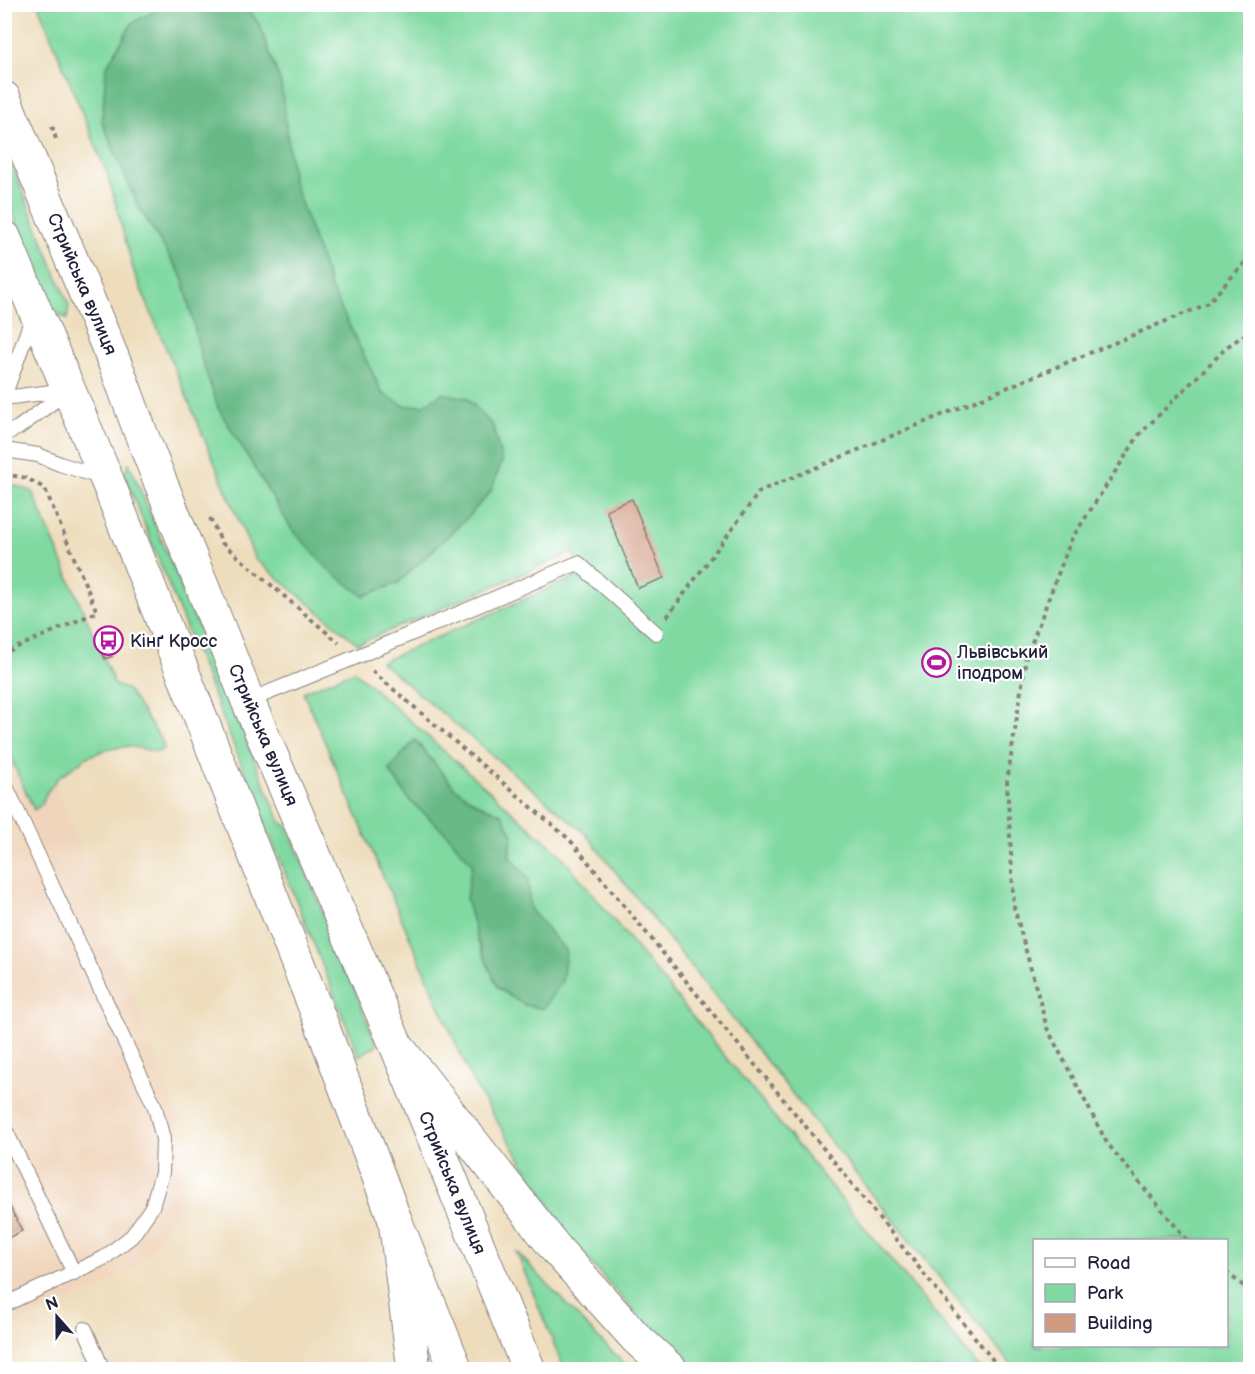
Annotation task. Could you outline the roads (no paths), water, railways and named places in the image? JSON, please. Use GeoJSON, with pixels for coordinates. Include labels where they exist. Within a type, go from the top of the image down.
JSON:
{"type":"FeatureCollection","features":[{"type":"Feature","properties":{"kind":"main road","name":"Стрийська вулиця"},"geometry":{"type":"LineString","coordinates":[[4,98],[118,371],[248,701],[396,1045],[529,1370]]}},
{"type":"Feature","properties":{"kind":"main road"},"geometry":{"type":"LineString","coordinates":[[4,237],[107,480],[310,993],[395,1220],[456,1370]]}},
{"type":"Feature","properties":{"kind":"main road"},"geometry":{"type":"LineString","coordinates":[[69,390],[118,371]]}},
{"type":"Feature","properties":{"kind":"main road"},"geometry":{"type":"LineString","coordinates":[[396,1045],[557,1250],[636,1338],[671,1370]]}},
{"type":"Feature","properties":{"kind":"main road"},"geometry":{"type":"LineString","coordinates":[[395,1220],[414,1370]]}},
{"type":"Feature","properties":{"kind":"lane"},"geometry":{"type":"LineString","coordinates":[[35,310],[4,398],[69,390]]}},
{"type":"Feature","properties":{"kind":"lane"},"geometry":{"type":"LineString","coordinates":[[4,434],[18,428],[69,390]]}},
{"type":"Feature","properties":{"kind":"lane"},"geometry":{"type":"LineString","coordinates":[[4,450],[38,455],[107,480]]}},
{"type":"Feature","properties":{"kind":"lane"},"geometry":{"type":"LineString","coordinates":[[248,701],[578,563],[656,633]]}},
{"type":"Feature","properties":{"kind":"lane"},"geometry":{"type":"LineString","coordinates":[[4,782],[155,1107],[163,1138],[162,1173],[152,1207],[132,1236],[104,1258],[4,1305]]}},
{"type":"Feature","properties":{"kind":"lane"},"geometry":{"type":"LineString","coordinates":[[4,1127],[74,1273]]}},
{"type":"Feature","properties":{"kind":"lane"},"geometry":{"type":"LineString","coordinates":[[85,1329],[103,1370]]}},
{"type":"Feature","properties":{"kind":"place","name":"Кінґ Кросс"},"geometry":{"type":"Point","coordinates":[109,641]}},
{"type":"Feature","properties":{"kind":"place","name":"Львівський іподром"},"geometry":{"type":"Point","coordinates":[936,662]}}]}
